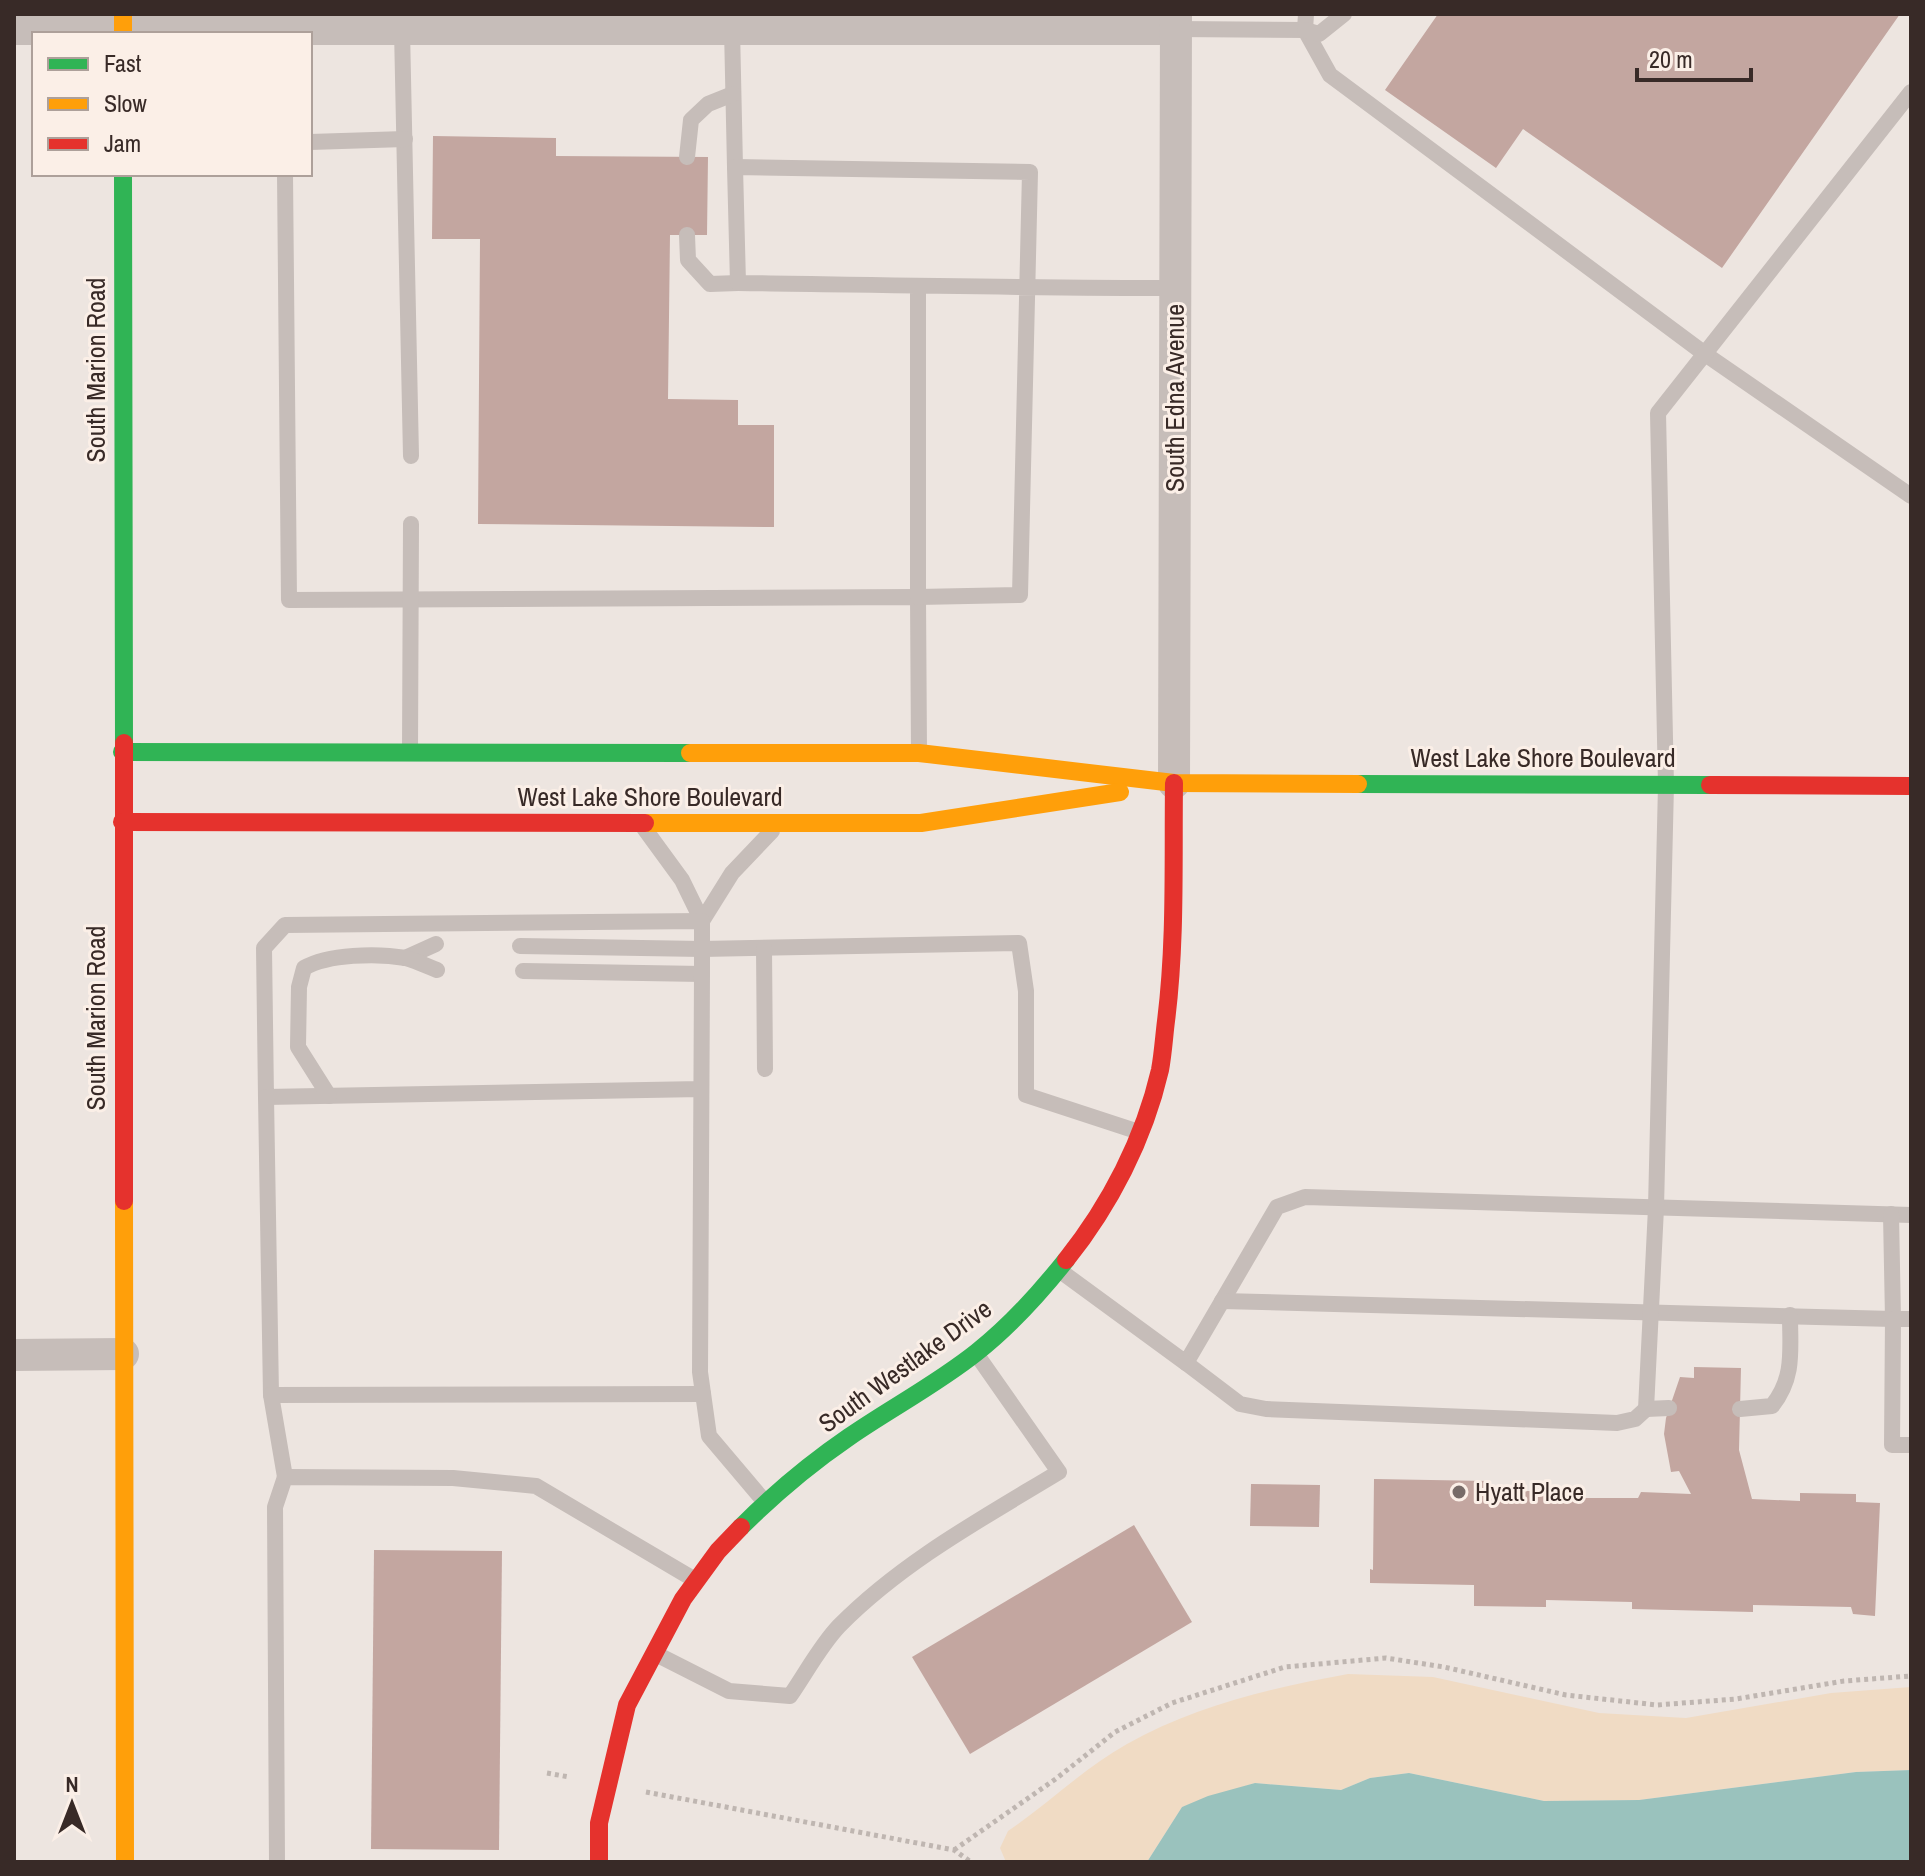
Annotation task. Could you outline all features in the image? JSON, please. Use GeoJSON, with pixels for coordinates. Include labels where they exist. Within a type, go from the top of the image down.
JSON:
{"type":"FeatureCollection","features":[{"type":"Feature","properties":{"kind":"street"},"geometry":{"type":"LineString","coordinates":[[14,29],[123,26],[402,30],[732,29],[1176,21]]}},
{"type":"Feature","properties":{"kind":"street","name":"South Edna Avenue"},"geometry":{"type":"LineString","coordinates":[[1174,783],[1176,21]]}},
{"type":"Feature","properties":{"kind":"street","name":"South Marion Road"},"geometry":{"type":"LineString","coordinates":[[123,176],[125,1862]]}},
{"type":"Feature","properties":{"kind":"street","name":"West Lake Shore Boulevard"},"geometry":{"type":"LineString","coordinates":[[122,752],[919,753],[1174,783],[1911,786]]}},
{"type":"Feature","properties":{"kind":"street","name":"West Lake Shore Boulevard"},"geometry":{"type":"LineString","coordinates":[[122,822],[921,823],[1174,783]]}},
{"type":"Feature","properties":{"kind":"street","name":"South Westlake Drive"},"geometry":{"type":"LineString","coordinates":[[599,1862],[599,1823],[627,1705],[683,1599],[718,1551],[765,1503],[847,1438],[976,1353],[1040,1293],[1090,1230],[1114,1189],[1140,1132],[1160,1069],[1172,973],[1174,783]]}},
{"type":"Feature","properties":{"kind":"street"},"geometry":{"type":"LineString","coordinates":[[14,1355],[123,1354]]}},
{"type":"Feature","properties":{"kind":"lane"},"geometry":{"type":"LineString","coordinates":[[1176,21],[1306,22],[1319,34],[1344,14]]}},
{"type":"Feature","properties":{"kind":"lane"},"geometry":{"type":"LineString","coordinates":[[1306,22],[1330,75],[1705,354],[1911,496]]}},
{"type":"Feature","properties":{"kind":"lane"},"geometry":{"type":"LineString","coordinates":[[732,29],[738,283]]}},
{"type":"Feature","properties":{"kind":"lane"},"geometry":{"type":"LineString","coordinates":[[402,30],[411,456]]}},
{"type":"Feature","properties":{"kind":"lane"},"geometry":{"type":"LineString","coordinates":[[1646,1409],[1656,1208],[1666,785],[1658,413],[1911,92]]}},
{"type":"Feature","properties":{"kind":"lane"},"geometry":{"type":"LineString","coordinates":[[687,157],[691,120],[708,104],[733,94]]}},
{"type":"Feature","properties":{"kind":"lane"},"geometry":{"type":"LineString","coordinates":[[312,142],[405,139]]}},
{"type":"Feature","properties":{"kind":"lane"},"geometry":{"type":"LineString","coordinates":[[285,176],[289,600],[1020,595],[1030,172],[735,167]]}},
{"type":"Feature","properties":{"kind":"lane"},"geometry":{"type":"LineString","coordinates":[[687,235],[688,260],[710,284],[1176,288]]}},
{"type":"Feature","properties":{"kind":"lane"},"geometry":{"type":"LineString","coordinates":[[918,286],[919,753]]}},
{"type":"Feature","properties":{"kind":"lane"},"geometry":{"type":"LineString","coordinates":[[410,753],[411,524]]}},
{"type":"Feature","properties":{"kind":"lane"},"geometry":{"type":"LineString","coordinates":[[640,823],[682,880],[702,921],[700,1372],[709,1436],[765,1503]]}},
{"type":"Feature","properties":{"kind":"lane"},"geometry":{"type":"LineString","coordinates":[[702,921],[732,873],[779,823]]}},
{"type":"Feature","properties":{"kind":"lane"},"geometry":{"type":"LineString","coordinates":[[277,1862],[275,1507],[285,1477],[271,1395],[264,948],[285,925],[702,921]]}},
{"type":"Feature","properties":{"kind":"lane"},"geometry":{"type":"LineString","coordinates":[[520,946],[702,949],[1019,943],[1026,991],[1026,1095],[1140,1132]]}},
{"type":"Feature","properties":{"kind":"lane"},"geometry":{"type":"LineString","coordinates":[[405,958],[436,944]]}},
{"type":"Feature","properties":{"kind":"lane"},"geometry":{"type":"LineString","coordinates":[[764,948],[765,1069]]}},
{"type":"Feature","properties":{"kind":"lane"},"geometry":{"type":"LineString","coordinates":[[329,1096],[298,1047],[299,987],[304,968],[318,960],[345,956],[405,958],[437,970]]}},
{"type":"Feature","properties":{"kind":"lane"},"geometry":{"type":"LineString","coordinates":[[523,971],[702,974]]}},
{"type":"Feature","properties":{"kind":"lane"},"geometry":{"type":"LineString","coordinates":[[266,1097],[701,1089]]}},
{"type":"Feature","properties":{"kind":"lane"},"geometry":{"type":"LineString","coordinates":[[1186,1363],[1277,1207],[1305,1197],[1911,1215]]}},
{"type":"Feature","properties":{"kind":"lane"},"geometry":{"type":"LineString","coordinates":[[1891,1214],[1892,1445],[1911,1445]]}},
{"type":"Feature","properties":{"kind":"lane"},"geometry":{"type":"LineString","coordinates":[[1058,1269],[1240,1404],[1266,1409],[1617,1423],[1635,1419],[1646,1409],[1669,1408]]}},
{"type":"Feature","properties":{"kind":"lane"},"geometry":{"type":"LineString","coordinates":[[1222,1301],[1911,1319]]}},
{"type":"Feature","properties":{"kind":"lane"},"geometry":{"type":"LineString","coordinates":[[1740,1409],[1772,1406],[1782,1393],[1789,1375],[1790,1315]]}},
{"type":"Feature","properties":{"kind":"lane"},"geometry":{"type":"LineString","coordinates":[[654,1653],[729,1691],[790,1696],[837,1628],[894,1576],[1059,1472],[976,1353]]}},
{"type":"Feature","properties":{"kind":"lane"},"geometry":{"type":"LineString","coordinates":[[271,1395],[703,1394]]}},
{"type":"Feature","properties":{"kind":"lane"},"geometry":{"type":"LineString","coordinates":[[285,1477],[453,1478],[536,1486],[697,1582]]}},
{"type":"Feature","properties":{"kind":"path"},"geometry":{"type":"LineString","coordinates":[[954,1850],[1057,1778],[1115,1732],[1172,1703],[1285,1667],[1386,1658],[1444,1667],[1566,1695],[1657,1705],[1736,1699],[1844,1681],[1911,1676]]}},
{"type":"Feature","properties":{"kind":"path"},"geometry":{"type":"LineString","coordinates":[[547,1773],[954,1850],[971,1862]]}},
{"type":"Feature","properties":{"kind":"sand"},"geometry":{"type":"Polygon","coordinates":[[[1348,1674],[1433,1677],[1599,1713],[1686,1718],[1831,1693],[1911,1687],[1911,1770],[1856,1772],[1639,1800],[1544,1801],[1409,1773],[1370,1778],[1341,1790],[1255,1783],[1182,1807],[1147,1862],[1006,1862],[1000,1848],[1008,1831],[1127,1744],[1207,1708],[1291,1685],[1348,1674]]]}},
{"type":"Feature","properties":{"kind":"water"},"geometry":{"type":"Polygon","coordinates":[[[1911,1770],[1911,1862],[1147,1862],[1182,1807],[1255,1783],[1341,1790],[1370,1778],[1409,1773],[1544,1801],[1639,1800],[1856,1772],[1911,1770]]]}},
{"type":"Feature","properties":{"kind":"building"},"geometry":{"type":"Polygon","coordinates":[[[1438,14],[1900,14],[1722,268],[1523,129],[1496,168],[1385,90],[1438,14]]]}},
{"type":"Feature","properties":{"kind":"building"},"geometry":{"type":"Polygon","coordinates":[[[433,136],[556,138],[556,156],[708,157],[707,235],[670,235],[668,399],[738,400],[738,425],[774,425],[774,527],[478,524],[480,239],[432,239],[433,136]]]}},
{"type":"Feature","properties":{"kind":"building","name":"Hyatt Place"},"geometry":{"type":"Polygon","coordinates":[[[1694,1367],[1741,1368],[1739,1450],[1752,1499],[1800,1501],[1800,1493],[1856,1494],[1856,1502],[1880,1503],[1875,1616],[1853,1614],[1851,1607],[1753,1605],[1753,1612],[1632,1609],[1632,1602],[1546,1600],[1546,1607],[1474,1606],[1474,1585],[1370,1583],[1370,1569],[1373,1570],[1374,1479],[1487,1481],[1487,1491],[1545,1491],[1545,1498],[1638,1498],[1641,1492],[1691,1494],[1679,1471],[1671,1472],[1664,1434],[1680,1377],[1694,1378],[1694,1367]]]}},
{"type":"Feature","properties":{"kind":"building"},"geometry":{"type":"Polygon","coordinates":[[[1251,1484],[1320,1485],[1319,1527],[1250,1526],[1251,1484]]]}},
{"type":"Feature","properties":{"kind":"building"},"geometry":{"type":"Polygon","coordinates":[[[1134,1525],[1192,1622],[970,1754],[912,1657],[1134,1525]]]}},
{"type":"Feature","properties":{"kind":"building"},"geometry":{"type":"Polygon","coordinates":[[[374,1550],[502,1551],[499,1850],[371,1849],[374,1550]]]}},
{"type":"Feature","properties":{"kind":"traffic: fast"},"geometry":{"type":"LineString","coordinates":[[123,176],[124,743]]}},
{"type":"Feature","properties":{"kind":"traffic: fast"},"geometry":{"type":"LineString","coordinates":[[122,752],[690,753]]}},
{"type":"Feature","properties":{"kind":"traffic: fast"},"geometry":{"type":"LineString","coordinates":[[1358,784],[1710,785]]}},
{"type":"Feature","properties":{"kind":"traffic: fast"},"geometry":{"type":"LineString","coordinates":[[741,1527],[821,1457],[977,1352],[1024,1309],[1066,1260]]}},
{"type":"Feature","properties":{"kind":"traffic: slow"},"geometry":{"type":"LineString","coordinates":[[123,14],[123,32]]}},
{"type":"Feature","properties":{"kind":"traffic: slow"},"geometry":{"type":"LineString","coordinates":[[690,753],[919,753],[1174,783],[1358,784]]}},
{"type":"Feature","properties":{"kind":"traffic: slow"},"geometry":{"type":"LineString","coordinates":[[645,823],[921,823],[1120,792]]}},
{"type":"Feature","properties":{"kind":"traffic: slow"},"geometry":{"type":"LineString","coordinates":[[124,1201],[125,1862]]}},
{"type":"Feature","properties":{"kind":"traffic: jam"},"geometry":{"type":"LineString","coordinates":[[124,743],[124,1201]]}},
{"type":"Feature","properties":{"kind":"traffic: jam"},"geometry":{"type":"LineString","coordinates":[[1066,1260],[1097,1217],[1124,1170],[1145,1121],[1160,1070],[1171,962],[1174,783]]}},
{"type":"Feature","properties":{"kind":"traffic: jam"},"geometry":{"type":"LineString","coordinates":[[1710,785],[1911,786]]}},
{"type":"Feature","properties":{"kind":"traffic: jam"},"geometry":{"type":"LineString","coordinates":[[122,822],[645,823]]}},
{"type":"Feature","properties":{"kind":"traffic: jam"},"geometry":{"type":"LineString","coordinates":[[599,1862],[599,1823],[627,1705],[683,1599],[718,1551],[741,1527]]}},
{"type":"Feature","properties":{"kind":"place","name":"Hyatt Place"},"geometry":{"type":"Point","coordinates":[1459,1492]}}]}
